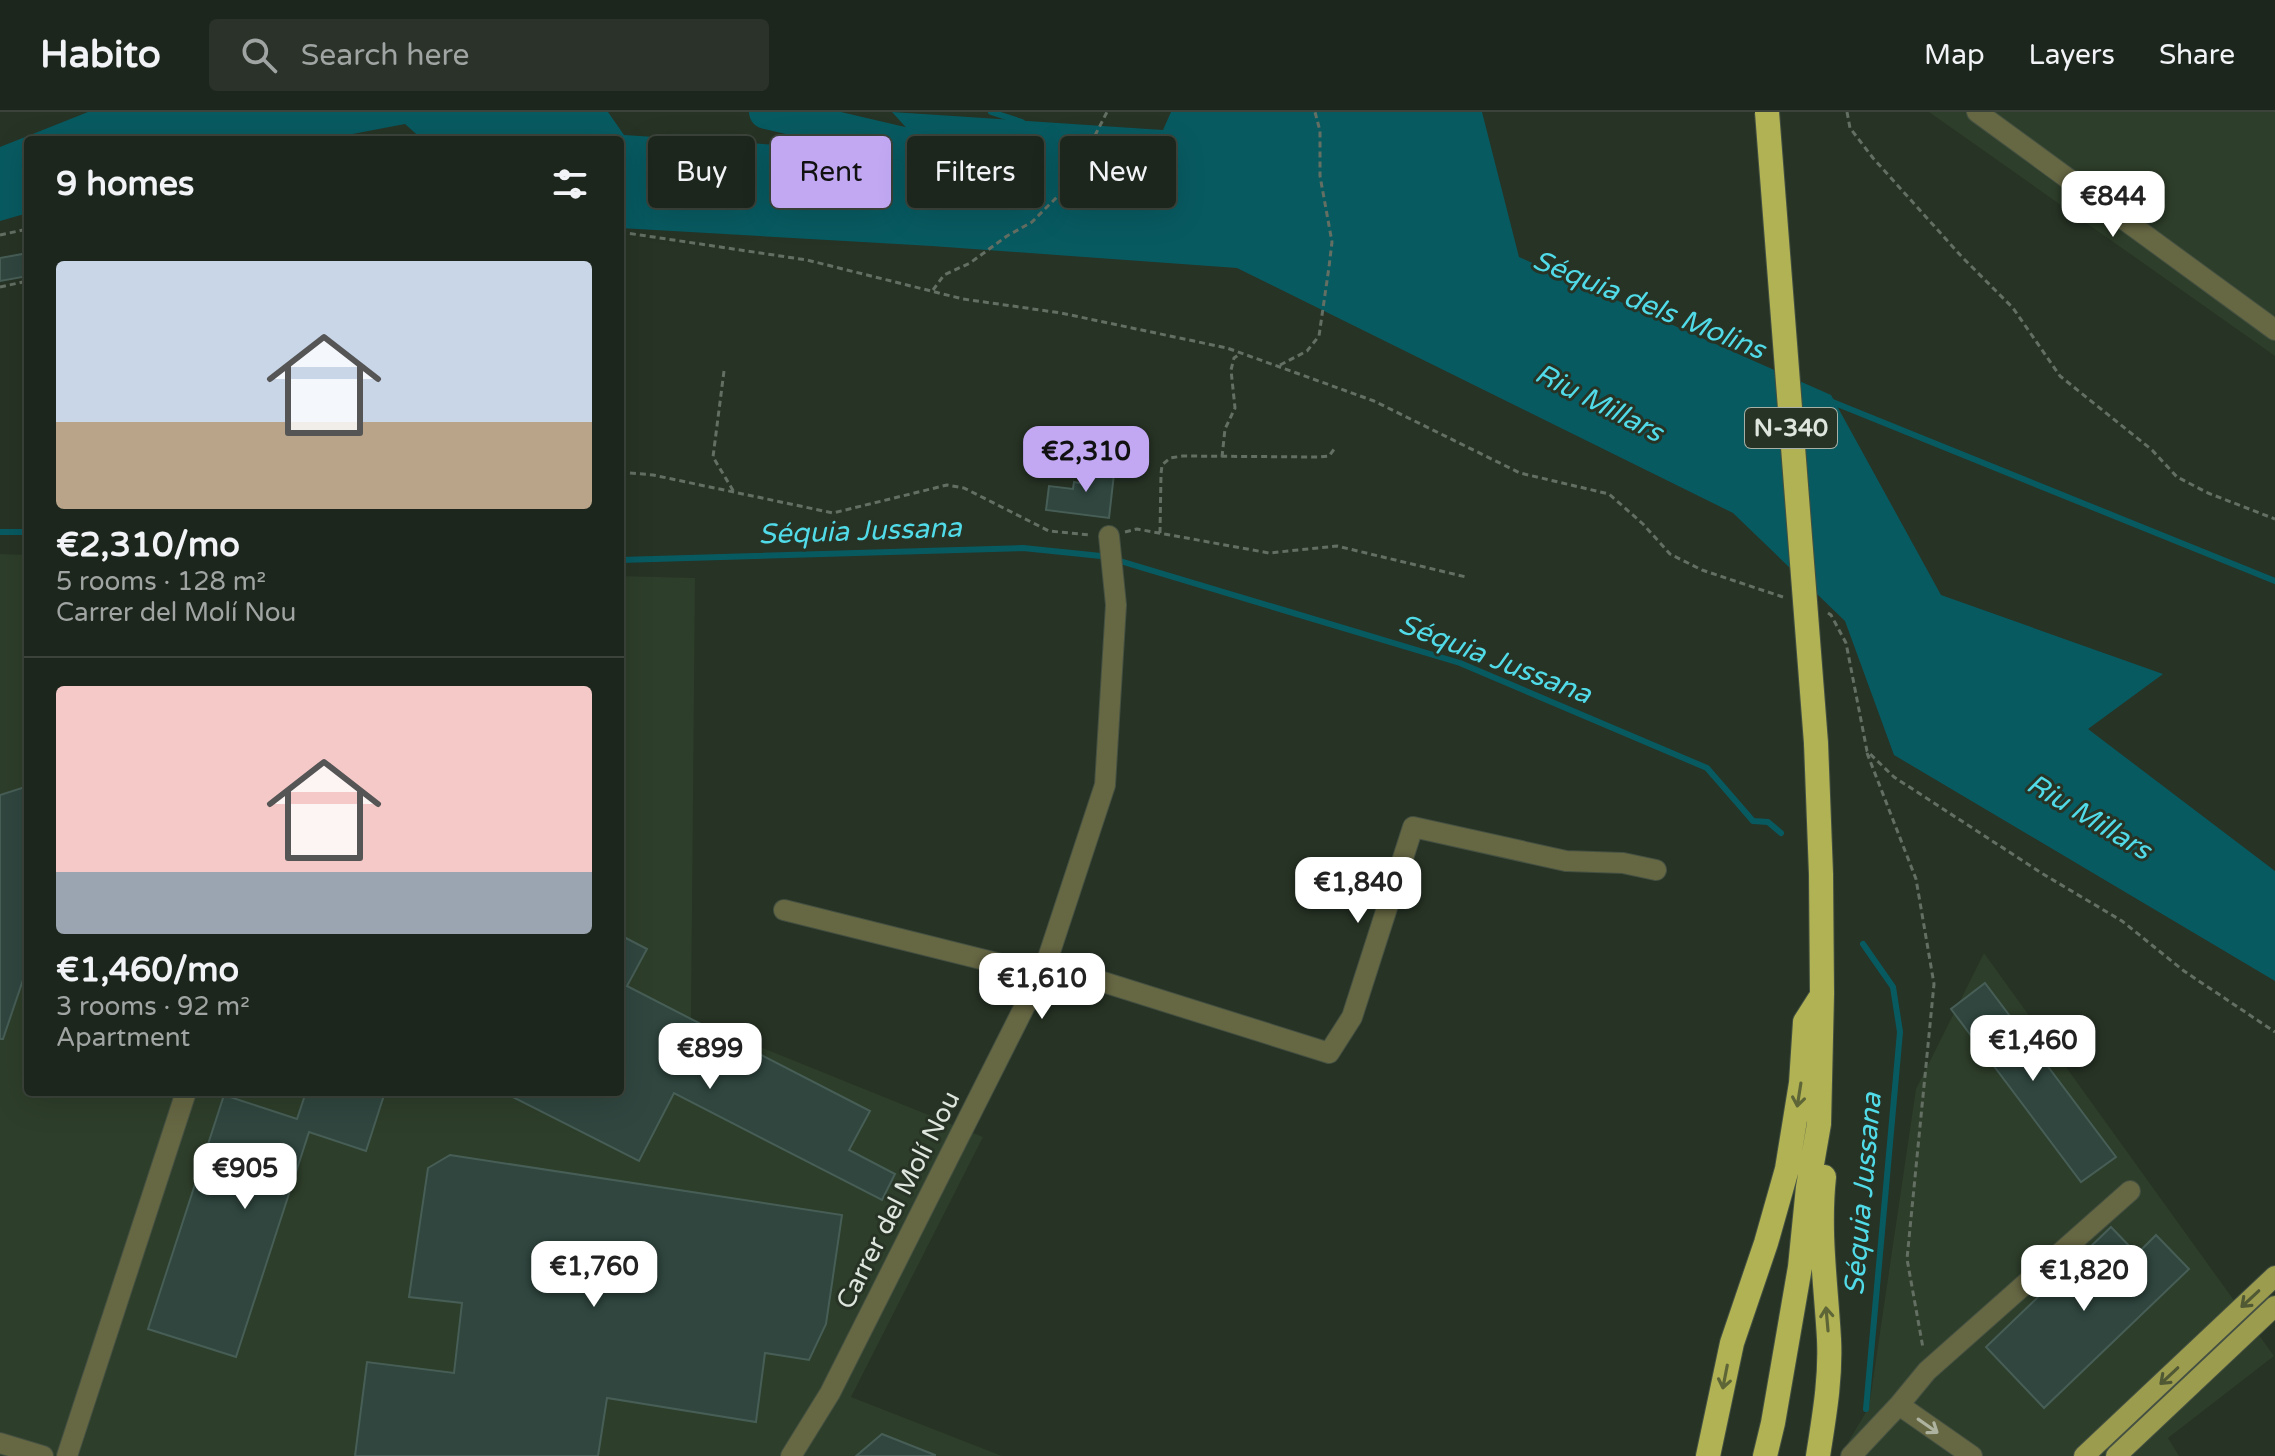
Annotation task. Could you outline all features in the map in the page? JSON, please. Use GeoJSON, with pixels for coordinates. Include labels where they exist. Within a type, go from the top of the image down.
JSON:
{"type":"FeatureCollection","features":[{"type":"Feature","properties":{"kind":"highway","name":"N-340"},"geometry":{"type":"LineString","coordinates":[[1765,1456],[1800,1267],[1808,1187],[1819,1124],[1822,994],[1816,743],[1767,112]]}},
{"type":"Feature","properties":{"kind":"highway"},"geometry":{"type":"LineString","coordinates":[[1708,1456],[1732,1343],[1787,1169],[1801,1083],[1805,1022],[1822,994]]}},
{"type":"Feature","properties":{"kind":"highway"},"geometry":{"type":"LineString","coordinates":[[1818,1456],[1828,1397],[1829,1341],[1822,1265],[1825,1165],[1819,1124]]}},
{"type":"Feature","properties":{"kind":"main road"},"geometry":{"type":"LineString","coordinates":[[2084,1456],[2275,1276]]}},
{"type":"Feature","properties":{"kind":"main road"},"geometry":{"type":"LineString","coordinates":[[2116,1456],[2275,1306]]}},
{"type":"Feature","properties":{"kind":"street"},"geometry":{"type":"LineString","coordinates":[[1977,112],[2275,330]]}},
{"type":"Feature","properties":{"kind":"street","name":"Carrer del Molí Nou"},"geometry":{"type":"LineString","coordinates":[[791,1456],[830,1393],[1043,969],[1105,785],[1116,605],[1109,536]]}},
{"type":"Feature","properties":{"kind":"street"},"geometry":{"type":"LineString","coordinates":[[784,910],[1043,969],[1329,1053],[1352,1017],[1413,827],[1566,861],[1623,863],[1656,870]]}},
{"type":"Feature","properties":{"kind":"street"},"geometry":{"type":"LineString","coordinates":[[67,1456],[185,1096]]}},
{"type":"Feature","properties":{"kind":"street"},"geometry":{"type":"LineString","coordinates":[[1851,1456],[1927,1371],[2130,1191]]}},
{"type":"Feature","properties":{"kind":"street"},"geometry":{"type":"LineString","coordinates":[[1899,1405],[1972,1456]]}},
{"type":"Feature","properties":{"kind":"street"},"geometry":{"type":"LineString","coordinates":[[0,1443],[43,1456]]}},
{"type":"Feature","properties":{"kind":"path"},"geometry":{"type":"LineString","coordinates":[[933,291],[944,275],[970,263],[1032,222],[1070,184],[1107,112]]}},
{"type":"Feature","properties":{"kind":"path"},"geometry":{"type":"LineString","coordinates":[[1280,365],[1307,351],[1319,336],[1327,281],[1332,242],[1320,176],[1320,131],[1315,112]]}},
{"type":"Feature","properties":{"kind":"path"},"geometry":{"type":"LineString","coordinates":[[1847,112],[1850,128],[1873,158],[1943,237],[2013,308],[2060,376],[2152,450],[2177,477],[2208,493],[2275,519]]}},
{"type":"Feature","properties":{"kind":"path"},"geometry":{"type":"LineString","coordinates":[[0,235],[24,230]]}},
{"type":"Feature","properties":{"kind":"path"},"geometry":{"type":"LineString","coordinates":[[624,233],[807,260],[933,291],[1009,307],[1074,316],[1241,353],[1280,365],[1374,401],[1520,473],[1609,494],[1643,524],[1670,554],[1702,570],[1791,600]]}},
{"type":"Feature","properties":{"kind":"path"},"geometry":{"type":"LineString","coordinates":[[0,287],[24,282]]}},
{"type":"Feature","properties":{"kind":"path"},"geometry":{"type":"LineString","coordinates":[[1222,457],[1225,429],[1235,408],[1231,370],[1234,358],[1241,353]]}},
{"type":"Feature","properties":{"kind":"path"},"geometry":{"type":"LineString","coordinates":[[724,371],[713,457],[734,492]]}},
{"type":"Feature","properties":{"kind":"path"},"geometry":{"type":"LineString","coordinates":[[1160,533],[1162,465],[1170,458],[1318,457],[1329,456],[1335,448]]}},
{"type":"Feature","properties":{"kind":"path"},"geometry":{"type":"LineString","coordinates":[[624,472],[653,475],[833,513],[947,485],[964,488],[1049,531],[1109,536],[1137,529],[1269,553],[1337,546],[1466,577]]}},
{"type":"Feature","properties":{"kind":"path"},"geometry":{"type":"LineString","coordinates":[[1818,610],[1831,615],[1846,643],[1867,751],[1916,879],[1934,984],[1907,1259],[1927,1371]]}},
{"type":"Feature","properties":{"kind":"path"},"geometry":{"type":"LineString","coordinates":[[1867,751],[1894,777],[2043,874],[2122,921],[2184,971],[2275,1032]]}},
{"type":"Feature","properties":{"kind":"shaded area"},"geometry":{"type":"Polygon","coordinates":[[[1929,112],[2275,112],[2275,356],[1929,112]]]}},
{"type":"Feature","properties":{"kind":"shaded area"},"geometry":{"type":"Polygon","coordinates":[[[0,554],[24,555],[24,1096],[624,1096],[624,576],[695,578],[691,1019],[983,1137],[851,1397],[1002,1456],[0,1456],[0,554]]]}},
{"type":"Feature","properties":{"kind":"shaded area"},"geometry":{"type":"Polygon","coordinates":[[[1984,953],[2274,1356],[2168,1438],[2179,1456],[1840,1456],[1869,1407],[1916,1089],[1984,953]]]}},
{"type":"Feature","properties":{"kind":"water"},"geometry":{"type":"Polygon","coordinates":[[[88,112],[608,112],[624,135],[648,137],[648,208],[755,208],[755,144],[771,145],[771,208],[891,208],[891,152],[907,153],[907,208],[1044,208],[1044,136],[914,136],[892,112],[1163,130],[1171,112],[1482,112],[1519,257],[1831,395],[1941,595],[2163,674],[2088,729],[2275,871],[2275,981],[1894,755],[1845,621],[1733,513],[1237,268],[624,228],[624,136],[418,136],[405,124],[342,136],[28,136],[88,112]]]}},
{"type":"Feature","properties":{"kind":"water"},"geometry":{"type":"Polygon","coordinates":[[[24,137],[24,214],[0,221],[0,147],[24,137]]]}},
{"type":"Feature","properties":{"kind":"building"},"geometry":{"type":"Polygon","coordinates":[[[24,254],[24,277],[0,281],[0,258],[24,254]]]}},
{"type":"Feature","properties":{"kind":"building"},"geometry":{"type":"Polygon","coordinates":[[[1088,462],[1115,465],[1109,518],[1046,510],[1049,486],[1073,489],[1074,482],[1085,484],[1088,462]]]}},
{"type":"Feature","properties":{"kind":"building"},"geometry":{"type":"Polygon","coordinates":[[[24,787],[24,977],[3,1039],[0,1039],[0,795],[24,787]]]}},
{"type":"Feature","properties":{"kind":"building"},"geometry":{"type":"Polygon","coordinates":[[[624,937],[647,949],[627,986],[870,1111],[849,1150],[895,1174],[882,1200],[674,1093],[639,1161],[511,1096],[624,1096],[624,937]]]}},
{"type":"Feature","properties":{"kind":"building"},"geometry":{"type":"Polygon","coordinates":[[[1985,983],[2116,1157],[2081,1182],[1951,1009],[1985,983]]]}},
{"type":"Feature","properties":{"kind":"building"},"geometry":{"type":"Polygon","coordinates":[[[224,1096],[297,1119],[305,1096],[384,1096],[366,1151],[309,1132],[236,1357],[148,1329],[224,1096]]]}},
{"type":"Feature","properties":{"kind":"building"},"geometry":{"type":"Polygon","coordinates":[[[450,1155],[842,1215],[826,1324],[809,1360],[765,1353],[756,1422],[607,1398],[598,1456],[355,1456],[367,1362],[454,1373],[462,1303],[409,1297],[428,1168],[450,1155]]]}},
{"type":"Feature","properties":{"kind":"building"},"geometry":{"type":"Polygon","coordinates":[[[2111,1227],[2137,1254],[2156,1235],[2189,1269],[2044,1408],[1986,1347],[2111,1227]]]}},
{"type":"Feature","properties":{"kind":"building"},"geometry":{"type":"Polygon","coordinates":[[[882,1434],[935,1455],[935,1456],[856,1456],[882,1434]]]}},
{"type":"Feature","properties":{"kind":"waterway","name":"Riu Millars"},"geometry":{"type":"LineString","coordinates":[[766,112],[907,145]]}},
{"type":"Feature","properties":{"kind":"waterway","name":"Séquia dels Molins"},"geometry":{"type":"LineString","coordinates":[[991,112],[1022,122]]}},
{"type":"Feature","properties":{"kind":"waterway","name":"Séquia dels Molins"},"geometry":{"type":"LineString","coordinates":[[1830,401],[2275,581]]}},
{"type":"Feature","properties":{"kind":"waterway","name":"Séquia Jussana"},"geometry":{"type":"LineString","coordinates":[[0,532],[24,532]]}},
{"type":"Feature","properties":{"kind":"waterway","name":"Séquia Jussana"},"geometry":{"type":"LineString","coordinates":[[624,560],[1023,548],[1101,556]]}},
{"type":"Feature","properties":{"kind":"waterway","name":"Séquia Jussana"},"geometry":{"type":"LineString","coordinates":[[1120,561],[1460,663],[1707,768],[1753,821],[1768,822],[1781,833]]}},
{"type":"Feature","properties":{"kind":"waterway","name":"Séquia Jussana"},"geometry":{"type":"LineString","coordinates":[[1863,944],[1893,987],[1900,1032],[1866,1409]]}}]}
